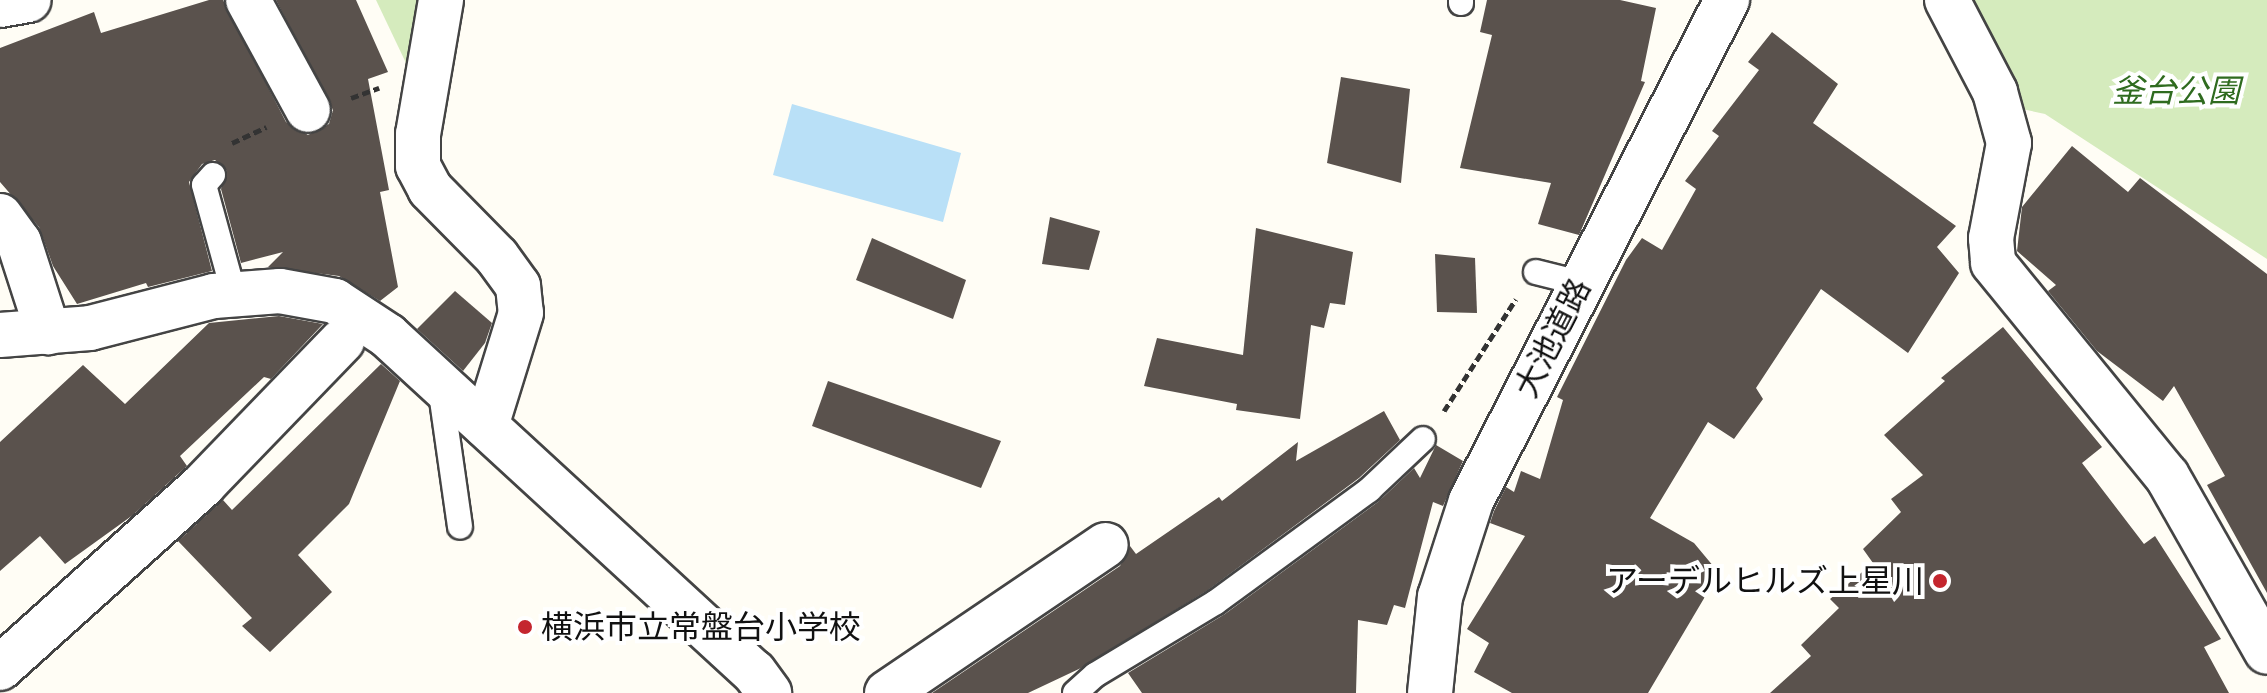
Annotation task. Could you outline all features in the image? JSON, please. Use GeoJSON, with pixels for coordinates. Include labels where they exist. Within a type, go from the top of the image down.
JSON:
{"type":"FeatureCollection","features":[{"type":"Feature","properties":{"kind":"street"},"geometry":{"type":"LineString","coordinates":[[0,5],[29,0]]}},
{"type":"Feature","properties":{"kind":"street"},"geometry":{"type":"LineString","coordinates":[[248,0],[308,110]]}},
{"type":"Feature","properties":{"kind":"street"},"geometry":{"type":"LineString","coordinates":[[441,0],[418,134],[418,166],[430,189],[497,257],[518,286],[521,313],[486,426]]}},
{"type":"Feature","properties":{"kind":"street","name":"大池道路"},"geometry":{"type":"LineString","coordinates":[[1430,693],[1440,597],[1471,501],[1727,0]]}},
{"type":"Feature","properties":{"kind":"street"},"geometry":{"type":"LineString","coordinates":[[1947,0],[1995,92],[2009,143],[1991,238],[1993,263],[2167,476],[2267,652]]}},
{"type":"Feature","properties":{"kind":"street"},"geometry":{"type":"LineString","coordinates":[[0,216],[19,242],[48,332]]}},
{"type":"Feature","properties":{"kind":"street"},"geometry":{"type":"LineString","coordinates":[[0,335],[90,328],[234,294],[280,291],[335,301],[352,329],[440,385],[754,672],[769,693]]}},
{"type":"Feature","properties":{"kind":"street"},"geometry":{"type":"LineString","coordinates":[[0,668],[204,484],[352,329]]}},
{"type":"Feature","properties":{"kind":"street"},"geometry":{"type":"LineString","coordinates":[[887,693],[1106,545]]}},
{"type":"Feature","properties":{"kind":"lane"},"geometry":{"type":"LineString","coordinates":[[213,175],[204,185],[234,294]]}},
{"type":"Feature","properties":{"kind":"lane"},"geometry":{"type":"LineString","coordinates":[[1536,272],[1580,283]]}},
{"type":"Feature","properties":{"kind":"lane"},"geometry":{"type":"LineString","coordinates":[[440,385],[460,527]]}},
{"type":"Feature","properties":{"kind":"lane"},"geometry":{"type":"LineString","coordinates":[[1075,693],[1095,675],[1216,602],[1369,490],[1423,439]]}},
{"type":"Feature","properties":{"kind":"path"},"geometry":{"type":"LineString","coordinates":[[1423,439],[1536,272]]}},
{"type":"Feature","properties":{"kind":"green space"},"geometry":{"type":"Polygon","coordinates":[[[376,0],[422,0],[406,63],[376,0]]]}},
{"type":"Feature","properties":{"kind":"green space","name":"釜台公園"},"geometry":{"type":"Polygon","coordinates":[[[1966,0],[2267,0],[2267,259],[2045,114],[2022,109],[1966,0]]]}},
{"type":"Feature","properties":{"kind":"water"},"geometry":{"type":"Polygon","coordinates":[[[792,104],[961,153],[943,222],[773,175],[792,104]]]}},
{"type":"Feature","properties":{"kind":"building"},"geometry":{"type":"Polygon","coordinates":[[[209,0],[223,0],[286,122],[308,135],[329,124],[333,110],[276,0],[356,0],[388,72],[368,79],[389,190],[380,192],[398,287],[380,301],[339,276],[268,267],[283,252],[241,263],[221,189],[227,171],[215,160],[202,164],[189,182],[212,271],[148,287],[146,283],[77,304],[53,266],[39,227],[0,182],[0,48],[94,12],[101,33],[209,0]]]}},
{"type":"Feature","properties":{"kind":"building"},"geometry":{"type":"Polygon","coordinates":[[[1487,0],[1620,0],[1656,8],[1641,81],[1645,82],[1579,235],[1538,224],[1551,183],[1460,168],[1492,35],[1480,32],[1487,0]]]}},
{"type":"Feature","properties":{"kind":"building"},"geometry":{"type":"Polygon","coordinates":[[[1772,32],[1838,84],[1813,123],[1956,226],[1937,247],[1959,273],[1908,353],[1821,289],[1756,388],[1763,399],[1734,439],[1708,422],[1650,518],[1694,543],[1719,573],[1648,693],[1512,693],[1474,672],[1489,643],[1467,629],[1525,536],[1490,523],[1494,511],[1506,487],[1514,492],[1521,471],[1540,479],[1563,400],[1557,397],[1626,260],[1642,238],[1662,250],[1696,189],[1685,181],[1719,136],[1712,131],[1759,70],[1748,62],[1772,32]]]}},
{"type":"Feature","properties":{"kind":"building"},"geometry":{"type":"Polygon","coordinates":[[[1341,77],[1410,89],[1401,183],[1327,163],[1341,77]]]}},
{"type":"Feature","properties":{"kind":"building"},"geometry":{"type":"Polygon","coordinates":[[[2072,146],[2128,192],[2140,178],[2267,274],[2267,593],[2207,485],[2225,476],[2174,386],[2163,401],[2097,351],[2048,291],[2056,285],[2017,251],[2022,207],[2072,146]]]}},
{"type":"Feature","properties":{"kind":"building"},"geometry":{"type":"Polygon","coordinates":[[[1050,217],[1100,231],[1089,270],[1042,264],[1050,217]]]}},
{"type":"Feature","properties":{"kind":"building"},"geometry":{"type":"Polygon","coordinates":[[[1256,228],[1353,252],[1345,305],[1330,303],[1324,328],[1311,325],[1300,419],[1236,410],[1237,404],[1144,386],[1157,338],[1243,355],[1256,228]]]}},
{"type":"Feature","properties":{"kind":"building"},"geometry":{"type":"Polygon","coordinates":[[[872,238],[966,280],[953,319],[856,280],[872,238]]]}},
{"type":"Feature","properties":{"kind":"building"},"geometry":{"type":"Polygon","coordinates":[[[1435,254],[1475,258],[1477,313],[1437,312],[1435,254]]]}},
{"type":"Feature","properties":{"kind":"building"},"geometry":{"type":"Polygon","coordinates":[[[455,291],[492,323],[485,343],[463,371],[417,329],[455,291]]]}},
{"type":"Feature","properties":{"kind":"building"},"geometry":{"type":"Polygon","coordinates":[[[279,316],[323,324],[271,379],[264,377],[180,456],[187,466],[133,515],[65,564],[40,536],[0,571],[0,442],[83,365],[125,404],[209,323],[279,316]]]}},
{"type":"Feature","properties":{"kind":"building"},"geometry":{"type":"Polygon","coordinates":[[[2003,327],[2102,447],[2082,463],[2144,544],[2155,536],[2221,639],[2204,647],[2229,693],[1770,693],[1811,656],[1801,645],[1839,608],[1830,599],[1873,563],[1863,549],[1901,512],[1891,499],[1923,475],[1884,435],[1945,381],[1941,378],[2003,327]]]}},
{"type":"Feature","properties":{"kind":"building"},"geometry":{"type":"Polygon","coordinates":[[[381,364],[400,381],[349,504],[298,555],[332,592],[270,652],[242,626],[252,618],[178,541],[223,500],[232,510],[381,364]]]}},
{"type":"Feature","properties":{"kind":"building"},"geometry":{"type":"Polygon","coordinates":[[[828,381],[1001,441],[981,488],[812,426],[828,381]]]}},
{"type":"Feature","properties":{"kind":"building"},"geometry":{"type":"Polygon","coordinates":[[[1384,411],[1400,440],[1359,478],[1208,590],[1081,668],[1028,693],[932,693],[1120,566],[1130,546],[1136,554],[1219,497],[1222,501],[1298,442],[1296,461],[1384,411]]]}},
{"type":"Feature","properties":{"kind":"building"},"geometry":{"type":"Polygon","coordinates":[[[1436,445],[1463,461],[1443,506],[1433,502],[1405,608],[1394,605],[1387,625],[1358,620],[1356,693],[1142,693],[1128,673],[1225,614],[1378,502],[1414,468],[1420,478],[1436,445]]]}},
{"type":"Feature","properties":{"kind":"place","name":"アーデルヒルズ上星川"},"geometry":{"type":"Point","coordinates":[1940,581]}},
{"type":"Feature","properties":{"kind":"place","name":"横浜市立常盤台小学校"},"geometry":{"type":"Point","coordinates":[525,627]}}]}
